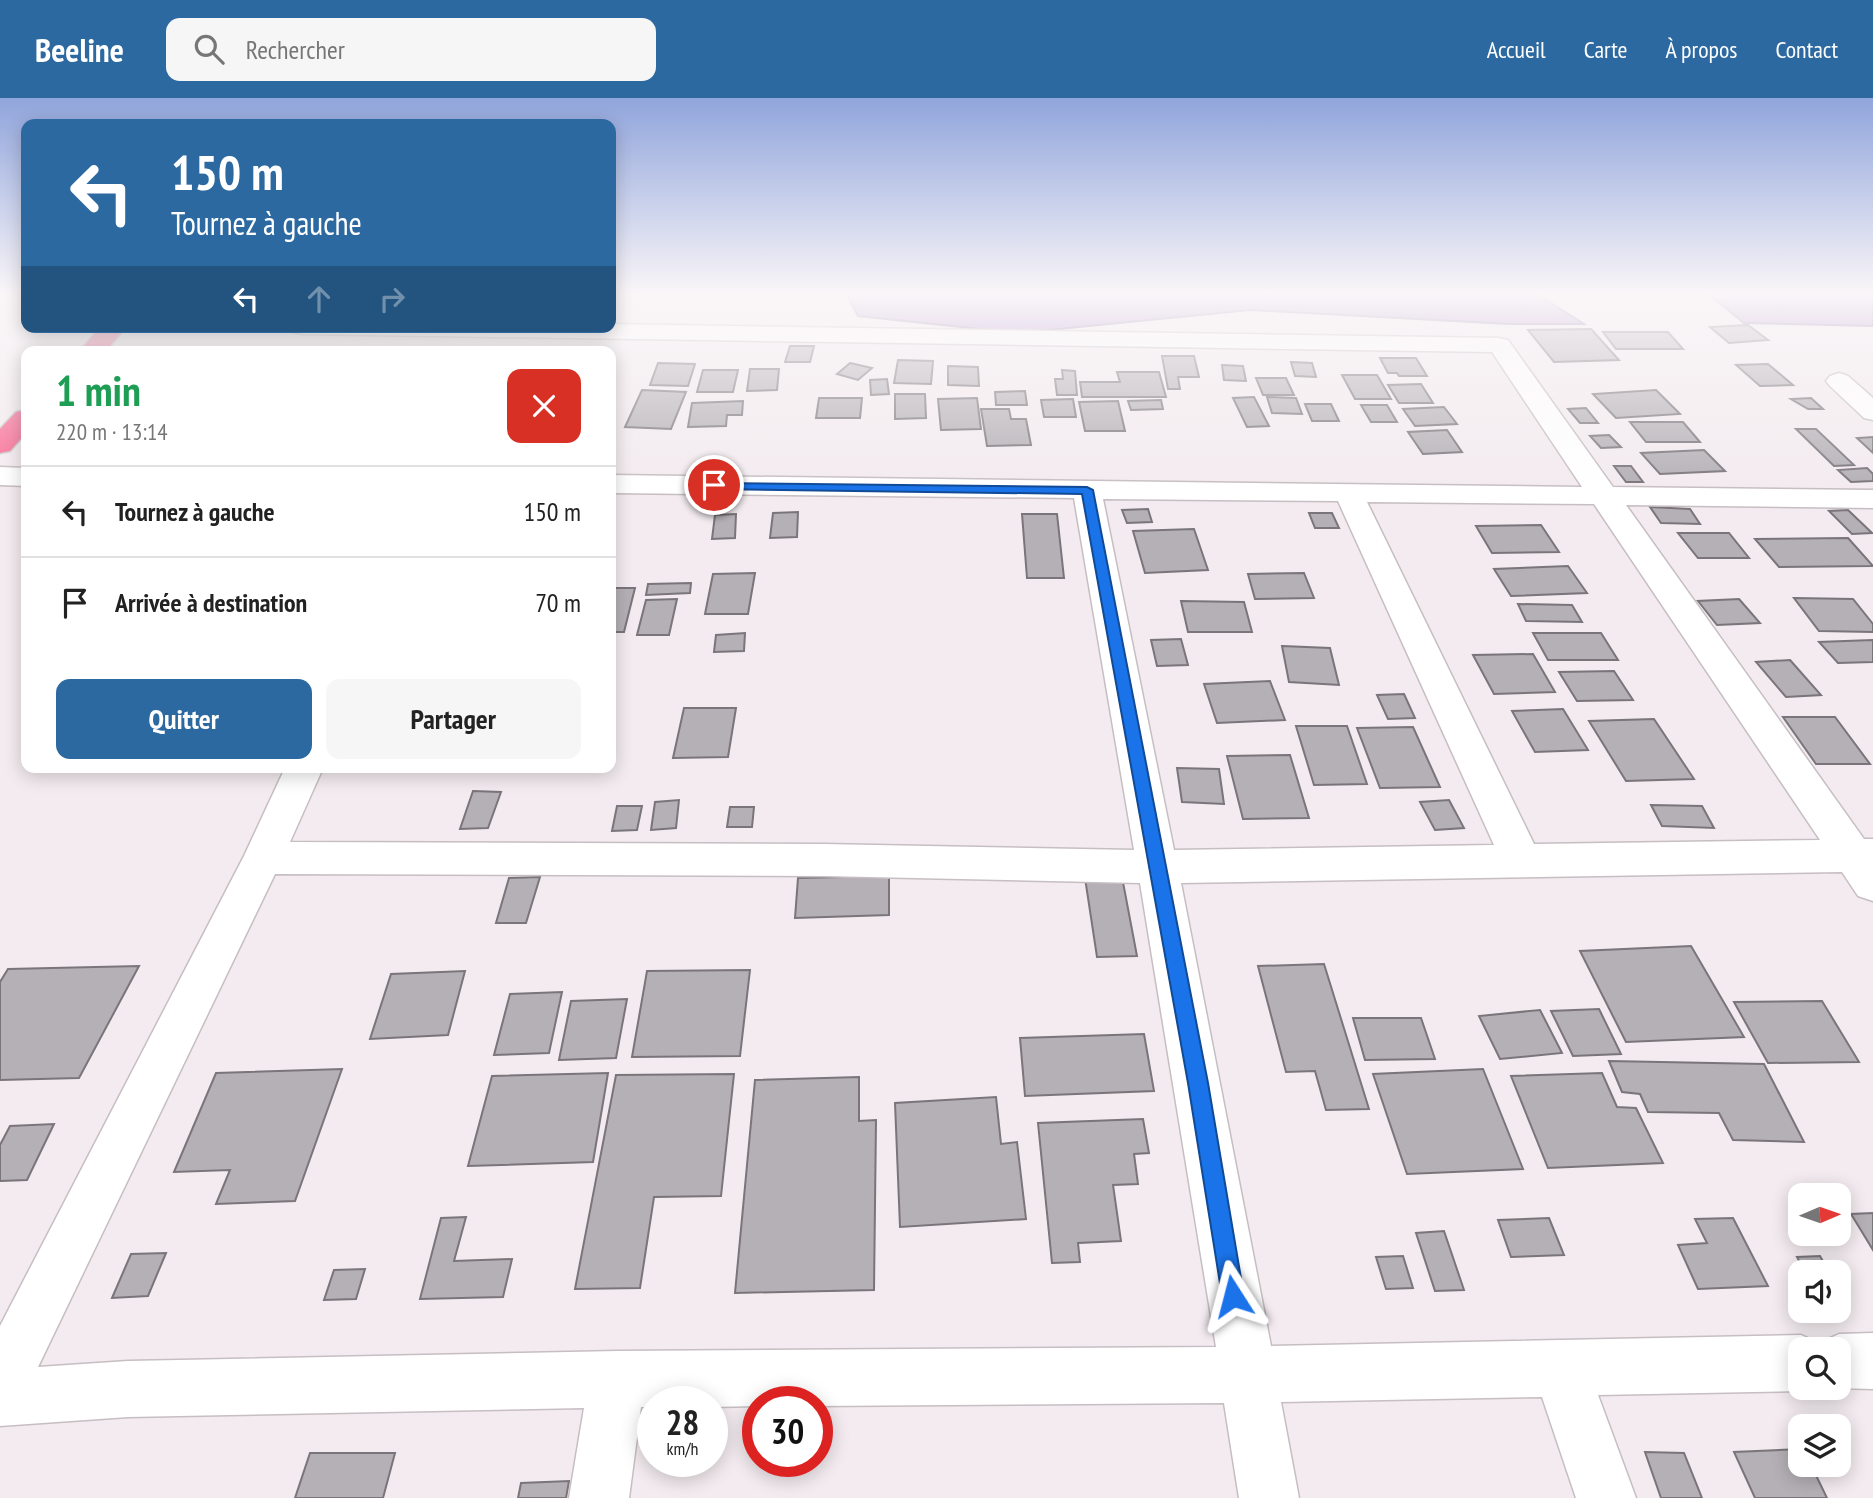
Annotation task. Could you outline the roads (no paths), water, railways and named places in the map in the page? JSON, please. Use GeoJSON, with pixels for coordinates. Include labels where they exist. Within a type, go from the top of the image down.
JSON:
{"type":"FeatureCollection","features":[{"type":"Feature","properties":{"kind":"highway"},"geometry":{"type":"LineString","coordinates":[[0,445],[21,423]]}},
{"type":"Feature","properties":{"kind":"street"},"geometry":{"type":"LineString","coordinates":[[1508,358],[1867,865]]}},
{"type":"Feature","properties":{"kind":"street"},"geometry":{"type":"LineString","coordinates":[[1839,381],[1873,412]]}},
{"type":"Feature","properties":{"kind":"street"},"geometry":{"type":"LineString","coordinates":[[0,476],[21,477]]}},
{"type":"Feature","properties":{"kind":"street"},"geometry":{"type":"LineString","coordinates":[[616,484],[1873,499]]}},
{"type":"Feature","properties":{"kind":"street"},"geometry":{"type":"LineString","coordinates":[[1087,490],[1159,867],[1269,1498]]}},
{"type":"Feature","properties":{"kind":"street"},"geometry":{"type":"LineString","coordinates":[[1349,494],[1521,859]]}},
{"type":"Feature","properties":{"kind":"street"},"geometry":{"type":"LineString","coordinates":[[0,1384],[263,858],[302,773]]}},
{"type":"Feature","properties":{"kind":"street"},"geometry":{"type":"LineString","coordinates":[[263,858],[823,860],[1159,867],[1521,859],[1867,865]]}},
{"type":"Feature","properties":{"kind":"street"},"geometry":{"type":"LineString","coordinates":[[1851,1362],[1873,1361]]}},
{"type":"Feature","properties":{"kind":"street"},"geometry":{"type":"LineString","coordinates":[[0,1398],[128,1388],[617,1379],[1246,1375],[1788,1363]]}},
{"type":"Feature","properties":{"kind":"street"},"geometry":{"type":"LineString","coordinates":[[1561,1370],[1606,1498]]}},
{"type":"Feature","properties":{"kind":"street"},"geometry":{"type":"LineString","coordinates":[[599,1498],[617,1379]]}}]}
